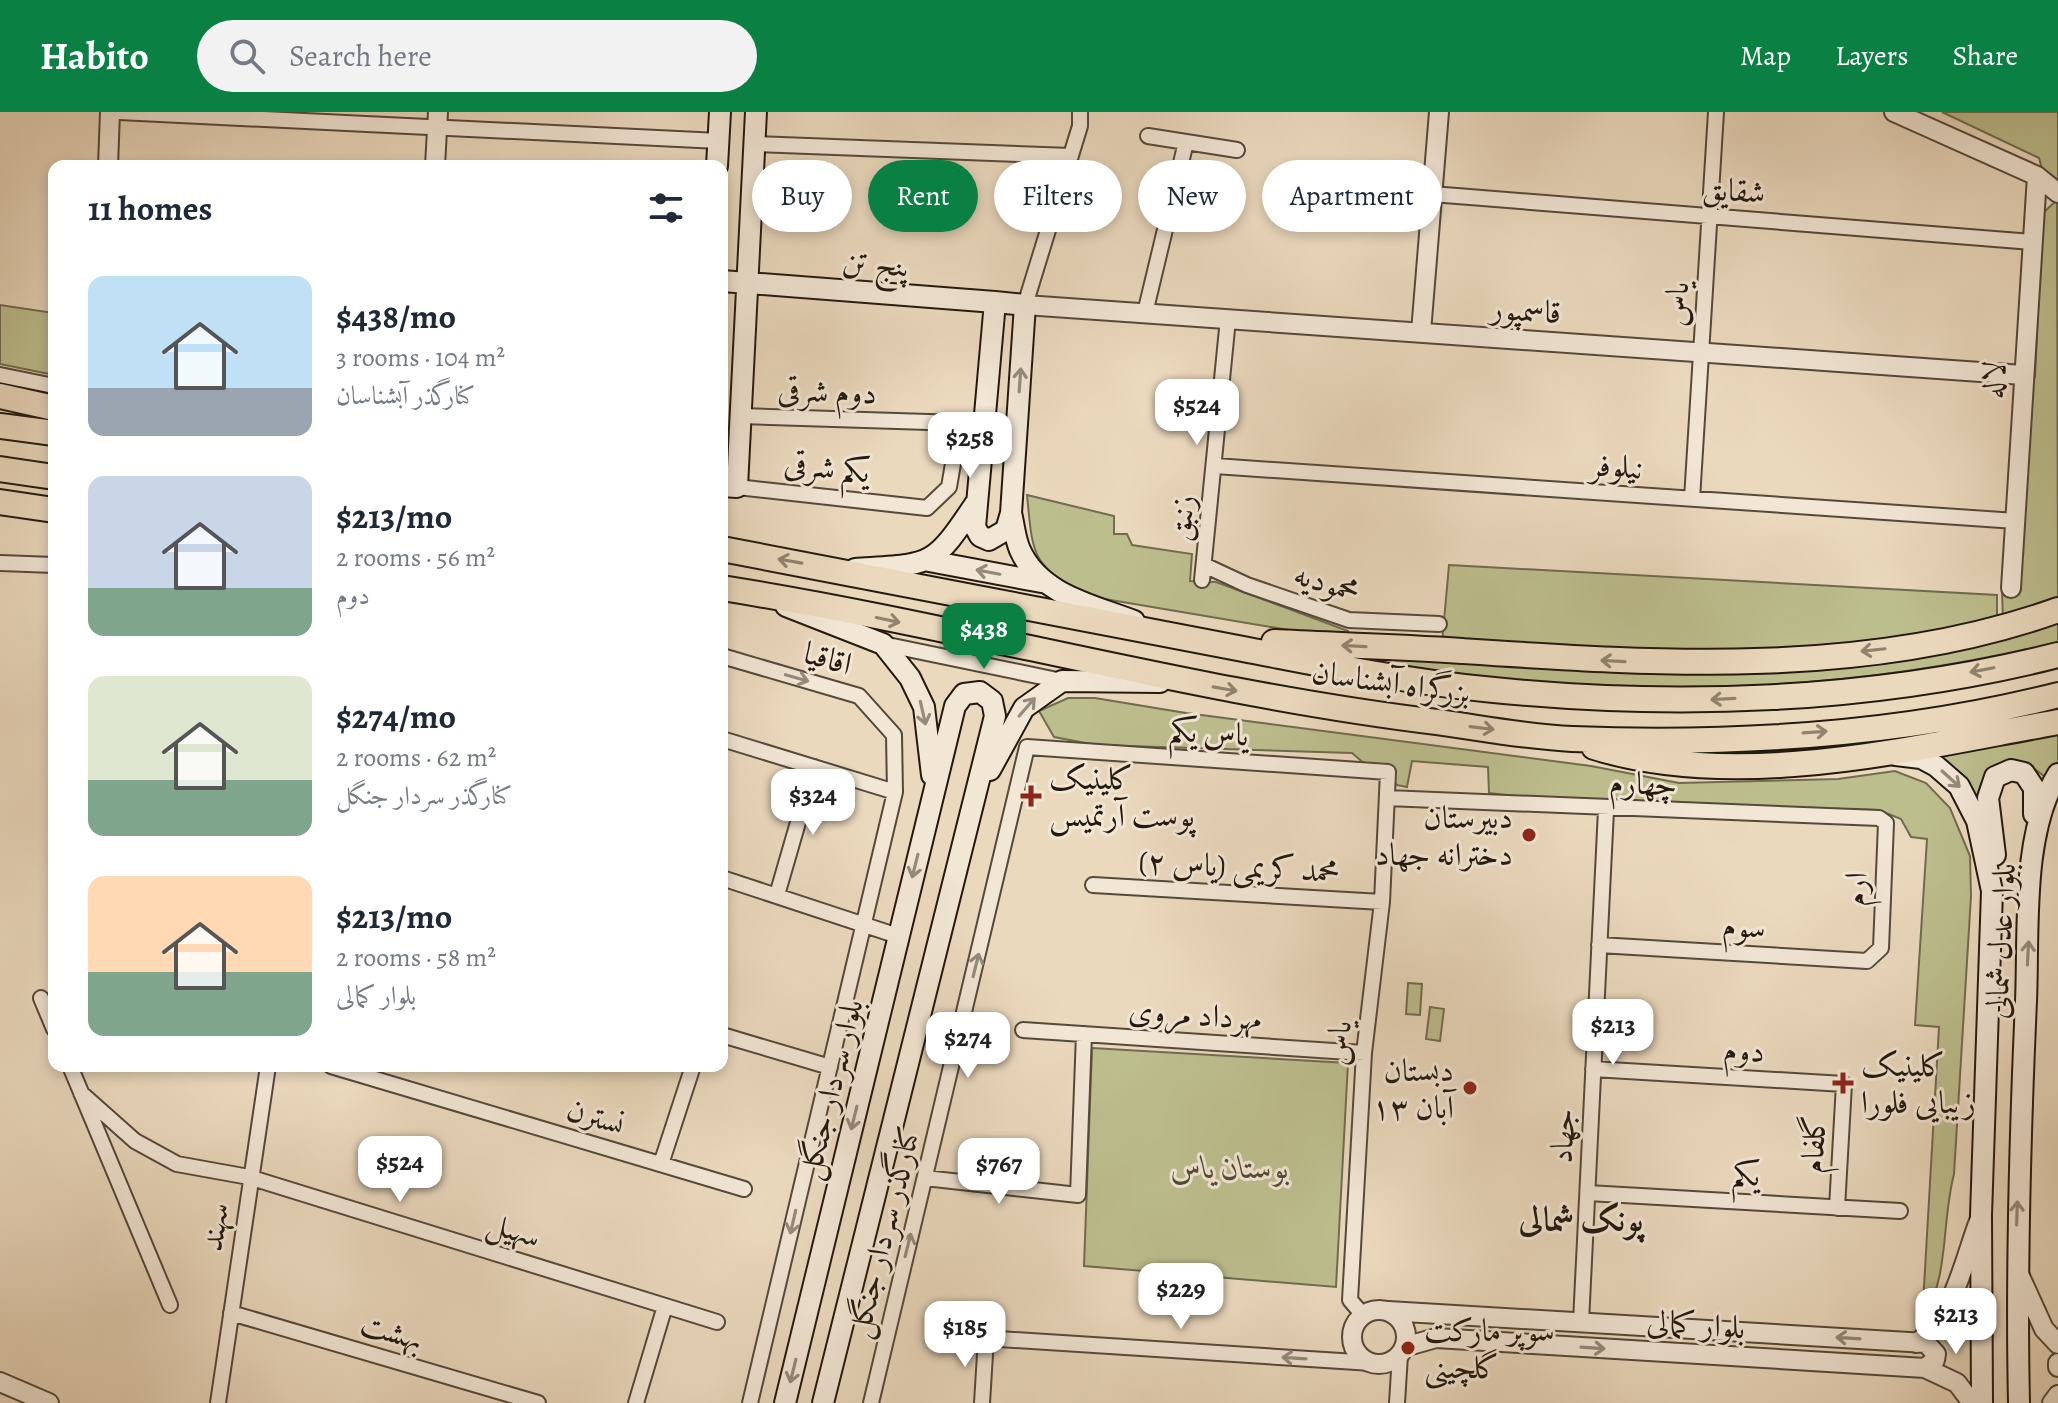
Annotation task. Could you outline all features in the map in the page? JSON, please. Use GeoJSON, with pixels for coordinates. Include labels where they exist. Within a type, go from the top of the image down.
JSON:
{"type":"FeatureCollection","features":[{"type":"Feature","properties":{"kind":"highway"},"geometry":{"type":"LineString","coordinates":[[0,396],[48,407]]}},
{"type":"Feature","properties":{"kind":"highway"},"geometry":{"type":"LineString","coordinates":[[0,426],[48,432]]}},
{"type":"Feature","properties":{"kind":"highway"},"geometry":{"type":"LineString","coordinates":[[0,469],[48,476]]}},
{"type":"Feature","properties":{"kind":"highway"},"geometry":{"type":"LineString","coordinates":[[0,502],[48,509]]}},
{"type":"Feature","properties":{"kind":"highway","name":"بزرگراه آبشناسان"},"geometry":{"type":"LineString","coordinates":[[728,550],[842,570],[1050,615],[1480,689],[1645,699],[1710,699],[1866,689],[2058,655]]}},
{"type":"Feature","properties":{"kind":"highway","name":"بزرگراه آبشناسان"},"geometry":{"type":"LineString","coordinates":[[728,589],[1192,683],[1365,714],[1569,739],[1696,739],[1859,729],[1942,719],[2058,695]]}},
{"type":"Feature","properties":{"kind":"highway"},"geometry":{"type":"LineString","coordinates":[[1169,636],[1568,659],[1717,662],[1899,647],[1993,631],[2058,610]]}},
{"type":"Feature","properties":{"kind":"highway"},"geometry":{"type":"LineString","coordinates":[[1569,739],[1633,759],[1678,766],[1792,762],[1880,753],[2058,722]]}},
{"type":"Feature","properties":{"kind":"main road"},"geometry":{"type":"LineString","coordinates":[[717,160],[720,112]]}},
{"type":"Feature","properties":{"kind":"main road"},"geometry":{"type":"LineString","coordinates":[[730,486],[730,458],[741,416],[756,112]]}},
{"type":"Feature","properties":{"kind":"main road","name":"پنج تن"},"geometry":{"type":"LineString","coordinates":[[728,281],[1025,305]]}},
{"type":"Feature","properties":{"kind":"main road"},"geometry":{"type":"LineString","coordinates":[[995,302],[975,527],[980,536],[989,540],[1006,530],[1011,513],[1025,305]]}},
{"type":"Feature","properties":{"kind":"main road"},"geometry":{"type":"LineString","coordinates":[[929,561],[946,548],[977,501]]}},
{"type":"Feature","properties":{"kind":"main road"},"geometry":{"type":"LineString","coordinates":[[1011,513],[1020,550],[1047,583],[1063,595],[1169,636]]}},
{"type":"Feature","properties":{"kind":"main road"},"geometry":{"type":"LineString","coordinates":[[842,570],[929,561],[1047,583]]}},
{"type":"Feature","properties":{"kind":"main road"},"geometry":{"type":"LineString","coordinates":[[757,593],[883,644],[910,678],[924,707],[934,790]]}},
{"type":"Feature","properties":{"kind":"main road"},"geometry":{"type":"LineString","coordinates":[[823,1403],[975,798],[1024,708],[1032,699],[1062,681],[1192,683]]}},
{"type":"Feature","properties":{"kind":"main road","name":"بلوار سردار جنگل"},"geometry":{"type":"LineString","coordinates":[[785,1403],[934,790],[957,702],[969,692],[980,692],[989,697],[995,711],[975,798]]}},
{"type":"Feature","properties":{"kind":"main road","name":"بلوار عدل شمالی"},"geometry":{"type":"LineString","coordinates":[[1880,753],[1921,758],[1936,766],[1959,786],[1977,821],[1992,891],[1981,1215],[1982,1403]]}},
{"type":"Feature","properties":{"kind":"main road"},"geometry":{"type":"LineString","coordinates":[[1992,891],[1994,837],[1988,798],[1990,787],[2002,772],[2011,770],[2024,773],[2034,788],[2032,870]]}},
{"type":"Feature","properties":{"kind":"main road","name":"بلوار عدل شمالی"},"geometry":{"type":"LineString","coordinates":[[2019,1403],[2016,1269],[2032,870],[2041,809],[2058,774]]}},
{"type":"Feature","properties":{"kind":"street"},"geometry":{"type":"LineString","coordinates":[[108,160],[110,112]]}},
{"type":"Feature","properties":{"kind":"street"},"geometry":{"type":"LineString","coordinates":[[119,112],[437,120],[719,141]]}},
{"type":"Feature","properties":{"kind":"street"},"geometry":{"type":"LineString","coordinates":[[1025,305],[1071,156],[1080,112]]}},
{"type":"Feature","properties":{"kind":"street"},"geometry":{"type":"LineString","coordinates":[[1435,160],[1439,112]]}},
{"type":"Feature","properties":{"kind":"street","name":"یاس"},"geometry":{"type":"LineString","coordinates":[[1692,499],[1716,112]]}},
{"type":"Feature","properties":{"kind":"street"},"geometry":{"type":"LineString","coordinates":[[1894,112],[2037,176],[2058,193]]}},
{"type":"Feature","properties":{"kind":"street"},"geometry":{"type":"LineString","coordinates":[[435,160],[437,120]]}},
{"type":"Feature","properties":{"kind":"street"},"geometry":{"type":"LineString","coordinates":[[1148,136],[1237,150]]}},
{"type":"Feature","properties":{"kind":"street"},"geometry":{"type":"LineString","coordinates":[[1145,313],[1186,142]]}},
{"type":"Feature","properties":{"kind":"street"},"geometry":{"type":"LineString","coordinates":[[754,144],[1071,156]]}},
{"type":"Feature","properties":{"kind":"street","name":"لاله"},"geometry":{"type":"LineString","coordinates":[[2011,588],[2037,176]]}},
{"type":"Feature","properties":{"kind":"street","name":"شقایق"},"geometry":{"type":"LineString","coordinates":[[1442,195],[2032,242]]}},
{"type":"Feature","properties":{"kind":"street"},"geometry":{"type":"LineString","coordinates":[[1421,332],[1429,232]]}},
{"type":"Feature","properties":{"kind":"street","name":"قاسمپور"},"geometry":{"type":"LineString","coordinates":[[1025,305],[2023,375]]}},
{"type":"Feature","properties":{"kind":"street","name":"زنبق"},"geometry":{"type":"LineString","coordinates":[[1203,572],[1228,319]]}},
{"type":"Feature","properties":{"kind":"street"},"geometry":{"type":"LineString","coordinates":[[0,375],[48,385]]}},
{"type":"Feature","properties":{"kind":"street","name":"دوم شرقی"},"geometry":{"type":"LineString","coordinates":[[741,416],[960,423]]}},
{"type":"Feature","properties":{"kind":"street","name":"یکم شرقی"},"geometry":{"type":"LineString","coordinates":[[730,486],[927,508],[949,487],[960,423]]}},
{"type":"Feature","properties":{"kind":"street","name":"نیلوفر"},"geometry":{"type":"LineString","coordinates":[[1215,466],[2016,521]]}},
{"type":"Feature","properties":{"kind":"street"},"geometry":{"type":"LineString","coordinates":[[0,563],[48,565]]}},
{"type":"Feature","properties":{"kind":"street","name":"محمودیه"},"geometry":{"type":"LineString","coordinates":[[1203,572],[1349,620],[1439,624]]}},
{"type":"Feature","properties":{"kind":"street"},"geometry":{"type":"LineString","coordinates":[[883,644],[1062,681]]}},
{"type":"Feature","properties":{"kind":"street","name":"اقاقیا"},"geometry":{"type":"LineString","coordinates":[[728,658],[859,696],[894,735],[895,792]]}},
{"type":"Feature","properties":{"kind":"street"},"geometry":{"type":"LineString","coordinates":[[728,741],[895,792],[750,1403]]}},
{"type":"Feature","properties":{"kind":"street","name":"یاس یکم"},"geometry":{"type":"LineString","coordinates":[[1027,747],[1388,772]]}},
{"type":"Feature","properties":{"kind":"street","name":"کنارگذر سردار جنگل"},"geometry":{"type":"LineString","coordinates":[[871,1403],[1027,747]]}},
{"type":"Feature","properties":{"kind":"street"},"geometry":{"type":"LineString","coordinates":[[777,895],[814,767]]}},
{"type":"Feature","properties":{"kind":"street","name":"یاس"},"geometry":{"type":"LineString","coordinates":[[1363,1315],[1350,1300],[1364,1053],[1382,902],[1388,772]]}},
{"type":"Feature","properties":{"kind":"street","name":"چهارم"},"geometry":{"type":"LineString","coordinates":[[1387,798],[1606,810],[1879,818],[1886,823],[1886,834]]}},
{"type":"Feature","properties":{"kind":"street","name":"جهاد"},"geometry":{"type":"LineString","coordinates":[[1581,1322],[1606,810]]}},
{"type":"Feature","properties":{"kind":"street","name":"ارم"},"geometry":{"type":"LineString","coordinates":[[1881,948],[1886,834]]}},
{"type":"Feature","properties":{"kind":"street"},"geometry":{"type":"LineString","coordinates":[[728,880],[898,936]]}},
{"type":"Feature","properties":{"kind":"street","name":"محمد کریمی (یاس ۲)"},"geometry":{"type":"LineString","coordinates":[[1093,885],[1382,902]]}},
{"type":"Feature","properties":{"kind":"street","name":"سوم"},"geometry":{"type":"LineString","coordinates":[[1599,945],[1867,961],[1881,948]]}},
{"type":"Feature","properties":{"kind":"street"},"geometry":{"type":"LineString","coordinates":[[41,998],[48,1015]]}},
{"type":"Feature","properties":{"kind":"street","name":"مهرداد مروی"},"geometry":{"type":"LineString","coordinates":[[1023,1030],[1364,1053]]}},
{"type":"Feature","properties":{"kind":"street"},"geometry":{"type":"LineString","coordinates":[[925,1178],[1078,1195],[1084,1034]]}},
{"type":"Feature","properties":{"kind":"street"},"geometry":{"type":"LineString","coordinates":[[728,1037],[830,1067]]}},
{"type":"Feature","properties":{"kind":"street","name":"دوم"},"geometry":{"type":"LineString","coordinates":[[1593,1069],[1844,1084]]}},
{"type":"Feature","properties":{"kind":"street"},"geometry":{"type":"LineString","coordinates":[[72,1072],[170,1305]]}},
{"type":"Feature","properties":{"kind":"street","name":"سهند"},"geometry":{"type":"LineString","coordinates":[[218,1399],[267,1072]]}},
{"type":"Feature","properties":{"kind":"street","name":"نسترن"},"geometry":{"type":"LineString","coordinates":[[351,1072],[744,1189]]}},
{"type":"Feature","properties":{"kind":"street","name":"نسترن"},"geometry":{"type":"LineString","coordinates":[[661,1164],[691,1072]]}},
{"type":"Feature","properties":{"kind":"street","name":"گلفام"},"geometry":{"type":"LineString","coordinates":[[1837,1208],[1844,1084]]}},
{"type":"Feature","properties":{"kind":"street","name":"سهیل"},"geometry":{"type":"LineString","coordinates":[[81,1093],[135,1141],[177,1164],[249,1177],[717,1322]]}},
{"type":"Feature","properties":{"kind":"street","name":"یکم"},"geometry":{"type":"LineString","coordinates":[[1588,1193],[1900,1211]]}},
{"type":"Feature","properties":{"kind":"street"},"geometry":{"type":"LineString","coordinates":[[1925,1368],[1935,1360],[1936,1354],[1921,1343],[1931,1333],[1947,1305],[1981,1215]]}},
{"type":"Feature","properties":{"kind":"street"},"geometry":{"type":"LineString","coordinates":[[2016,1269],[2044,1329],[2058,1344]]}},
{"type":"Feature","properties":{"kind":"street"},"geometry":{"type":"LineString","coordinates":[[636,1403],[665,1306]]}},
{"type":"Feature","properties":{"kind":"street"},"geometry":{"type":"LineString","coordinates":[[1372,1363],[1358,1353],[1352,1338],[1363,1315],[1388,1311],[1396,1315],[1406,1330],[1397,1403]]}},
{"type":"Feature","properties":{"kind":"street","name":"بلوار کمالی"},"geometry":{"type":"LineString","coordinates":[[1388,1311],[1921,1343]]}},
{"type":"Feature","properties":{"kind":"street","name":"بهشت"},"geometry":{"type":"LineString","coordinates":[[231,1313],[538,1403]]}},
{"type":"Feature","properties":{"kind":"street"},"geometry":{"type":"LineString","coordinates":[[937,1335],[1372,1363],[1387,1363],[1402,1351]]}},
{"type":"Feature","properties":{"kind":"street"},"geometry":{"type":"LineString","coordinates":[[982,1403],[986,1338]]}},
{"type":"Feature","properties":{"kind":"street","name":"بلوار کمالی"},"geometry":{"type":"LineString","coordinates":[[1402,1351],[1436,1338],[1925,1368],[1957,1383],[1972,1403]]}},
{"type":"Feature","properties":{"kind":"street"},"geometry":{"type":"LineString","coordinates":[[0,1382],[49,1403]]}},
{"type":"Feature","properties":{"kind":"street"},"geometry":{"type":"LineString","coordinates":[[2052,1403],[2058,1395]]}},
{"type":"Feature","properties":{"kind":"street"},"geometry":{"type":"LineString","coordinates":[[204,1403],[218,1399]]}},
{"type":"Feature","properties":{"kind":"green space"},"geometry":{"type":"Polygon","coordinates":[[[1942,112],[2058,112],[2058,181],[2042,169],[2039,158],[1942,112]]]}},
{"type":"Feature","properties":{"kind":"green space"},"geometry":{"type":"Polygon","coordinates":[[[2057,200],[2058,604],[2003,622],[2002,590],[2020,590],[2032,405],[2029,382],[2035,377],[2039,288],[2033,286],[2044,212],[2057,200]]]}},
{"type":"Feature","properties":{"kind":"green space"},"geometry":{"type":"Polygon","coordinates":[[[0,305],[48,312],[48,374],[0,364],[0,305]]]}},
{"type":"Feature","properties":{"kind":"green space"},"geometry":{"type":"Polygon","coordinates":[[[1027,495],[1114,516],[1114,534],[1127,534],[1132,545],[1192,554],[1190,581],[1216,582],[1348,631],[1348,640],[1087,596],[1055,575],[1038,557],[1031,532],[1027,495]]]}},
{"type":"Feature","properties":{"kind":"green space"},"geometry":{"type":"Polygon","coordinates":[[[1449,565],[1997,595],[1997,623],[1885,642],[1734,654],[1442,643],[1449,565]]]}},
{"type":"Feature","properties":{"kind":"green space"},"geometry":{"type":"Polygon","coordinates":[[[2058,620],[2058,642],[1996,656],[1871,676],[1744,686],[1680,688],[1553,684],[1427,669],[1302,648],[1447,656],[1936,648],[2037,629],[2058,620]]]}},
{"type":"Feature","properties":{"kind":"green space"},"geometry":{"type":"Polygon","coordinates":[[[1068,698],[1095,698],[1186,713],[1591,766],[1679,783],[1838,779],[1895,771],[1926,783],[1950,808],[1970,856],[1971,896],[1954,1174],[1941,1268],[1931,1304],[1922,1321],[1939,1027],[1915,1025],[1927,839],[1911,837],[1901,819],[1879,810],[1556,801],[1489,793],[1488,767],[1412,761],[1407,787],[1397,785],[1383,767],[1365,764],[1352,753],[1096,745],[1054,737],[1039,711],[1068,698]]]}},
{"type":"Feature","properties":{"kind":"green space"},"geometry":{"type":"Polygon","coordinates":[[[2058,725],[2058,762],[2046,778],[2024,764],[2004,762],[1987,773],[1977,798],[1968,784],[1937,756],[2058,725]]]}},
{"type":"Feature","properties":{"kind":"green space"},"geometry":{"type":"Polygon","coordinates":[[[1408,983],[1422,984],[1420,1015],[1406,1014],[1408,983]]]}},
{"type":"Feature","properties":{"kind":"green space"},"geometry":{"type":"Polygon","coordinates":[[[1430,1007],[1444,1009],[1440,1041],[1426,1039],[1430,1007]]]}},
{"type":"Feature","properties":{"kind":"green space","name":"بوستان یاس"},"geometry":{"type":"Polygon","coordinates":[[[1092,1048],[1348,1063],[1336,1287],[1084,1266],[1092,1048]]]}},
{"type":"Feature","properties":{"kind":"place","name":"کلینیک پوست آرتمیس"},"geometry":{"type":"Point","coordinates":[1031,796]}},
{"type":"Feature","properties":{"kind":"place","name":"دبیرستان دخترانه جهاد"},"geometry":{"type":"Point","coordinates":[1529,835]}},
{"type":"Feature","properties":{"kind":"place","name":"کلینیک زیبایی فلورا"},"geometry":{"type":"Point","coordinates":[1843,1083]}},
{"type":"Feature","properties":{"kind":"place","name":"دبستان ۱۳ آبان"},"geometry":{"type":"Point","coordinates":[1470,1088]}},
{"type":"Feature","properties":{"kind":"place","name":"سوپر مارکت گلچینی"},"geometry":{"type":"Point","coordinates":[1408,1348]}},
{"type":"Feature","properties":{"kind":"district","name":"پونک شمالی"},"geometry":{"type":"Point","coordinates":[1581,1218]}}]}
